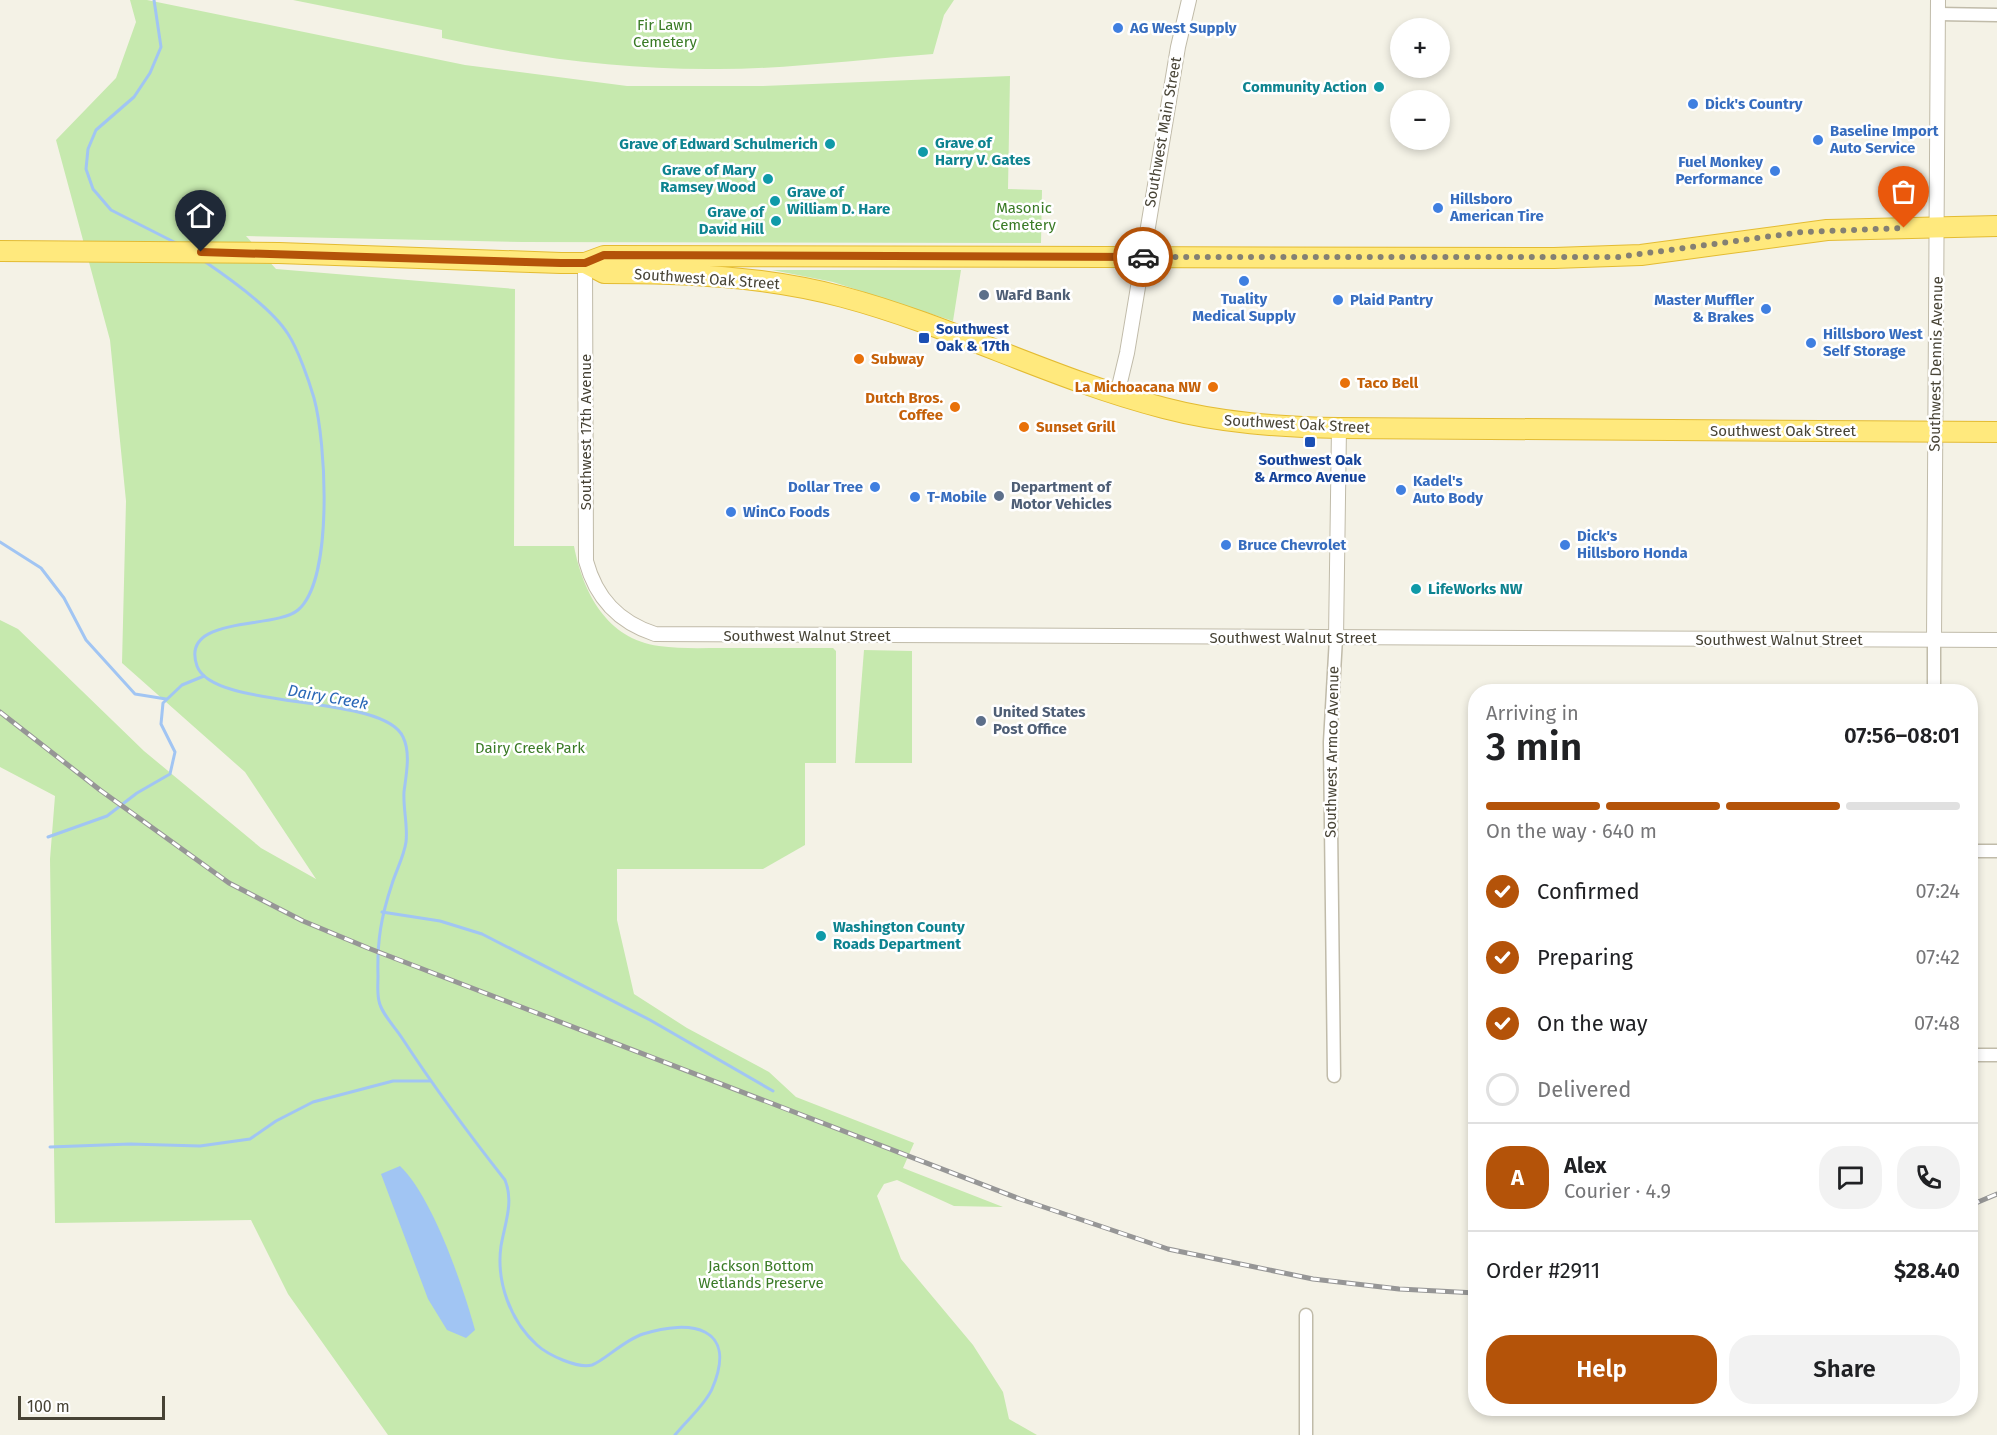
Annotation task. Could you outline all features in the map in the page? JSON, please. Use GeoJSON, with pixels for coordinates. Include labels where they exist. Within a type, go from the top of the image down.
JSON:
{"type":"FeatureCollection","features":[{"type":"Feature","properties":{"kind":"highway"},"geometry":{"type":"LineString","coordinates":[[0,251],[279,253],[585,263],[604,255],[1618,257],[1802,232],[1997,226]]}},
{"type":"Feature","properties":{"kind":"highway","name":"Southwest Oak Street"},"geometry":{"type":"LineString","coordinates":[[585,263],[604,273],[738,279],[792,286],[842,297],[918,321],[1117,395],[1215,419],[1266,425],[1339,428],[1997,432]]}},
{"type":"Feature","properties":{"kind":"street","name":"Southwest Main Street"},"geometry":{"type":"LineString","coordinates":[[1117,395],[1178,47],[1189,0]]}},
{"type":"Feature","properties":{"kind":"street"},"geometry":{"type":"LineString","coordinates":[[1938,7],[1997,15]]}},
{"type":"Feature","properties":{"kind":"street","name":"Southwest Dennis Avenue"},"geometry":{"type":"LineString","coordinates":[[1934,684],[1938,7]]}},
{"type":"Feature","properties":{"kind":"street","name":"Southwest 17th Avenue"},"geometry":{"type":"LineString","coordinates":[[585,263],[586,551],[590,576],[602,598]]}},
{"type":"Feature","properties":{"kind":"street","name":"Southwest Armco Avenue"},"geometry":{"type":"LineString","coordinates":[[1334,1076],[1330,742],[1336,638],[1339,428]]}},
{"type":"Feature","properties":{"kind":"street","name":"Southwest Walnut Street"},"geometry":{"type":"LineString","coordinates":[[602,598],[620,617],[638,627],[655,634],[676,636],[1997,640]]}},
{"type":"Feature","properties":{"kind":"street"},"geometry":{"type":"LineString","coordinates":[[1978,851],[1997,851]]}},
{"type":"Feature","properties":{"kind":"street"},"geometry":{"type":"LineString","coordinates":[[1978,1055],[1997,1055]]}},
{"type":"Feature","properties":{"kind":"street"},"geometry":{"type":"LineString","coordinates":[[1306,1315],[1306,1435]]}},
{"type":"Feature","properties":{"kind":"green space"},"geometry":{"type":"Polygon","coordinates":[[[130,0],[147,0],[465,65],[627,86],[763,86],[1010,76],[1008,189],[1042,190],[1041,243],[523,242],[246,236],[276,269],[515,289],[514,546],[574,546],[584,580],[600,611],[625,634],[641,642],[675,648],[833,648],[836,651],[836,763],[805,763],[805,845],[763,869],[617,869],[617,920],[634,994],[687,1028],[769,1072],[796,1097],[914,1143],[903,1168],[1003,1207],[954,1206],[897,1180],[884,1184],[877,1196],[901,1259],[973,1345],[1003,1392],[1009,1419],[1037,1435],[388,1435],[288,1294],[251,1220],[55,1223],[50,859],[55,796],[0,767],[0,620],[18,629],[144,751],[261,848],[316,879],[245,772],[122,663],[126,501],[110,340],[56,140],[116,78],[136,22],[130,0]]]}},
{"type":"Feature","properties":{"kind":"green space","name":"Fir Lawn Cemetery"},"geometry":{"type":"Polygon","coordinates":[[[293,0],[954,0],[944,15],[933,54],[799,66],[683,69],[614,65],[511,51],[442,38],[442,30],[293,0]]]}},
{"type":"Feature","properties":{"kind":"green space"},"geometry":{"type":"Polygon","coordinates":[[[772,270],[961,270],[953,321],[833,282],[772,270]]]}},
{"type":"Feature","properties":{"kind":"green space"},"geometry":{"type":"Polygon","coordinates":[[[864,650],[912,651],[912,763],[855,763],[864,650]]]}},
{"type":"Feature","properties":{"kind":"water"},"geometry":{"type":"Polygon","coordinates":[[[400,1166],[424,1198],[445,1243],[475,1330],[466,1338],[447,1330],[428,1299],[381,1174],[400,1166]]]}},
{"type":"Feature","properties":{"kind":"waterway","name":"Dairy Creek"},"geometry":{"type":"LineString","coordinates":[[154,0],[161,47],[150,73],[134,97],[96,130],[88,149],[86,169],[93,189],[111,210],[178,244]]}},
{"type":"Feature","properties":{"kind":"waterway","name":"Dairy Creek"},"geometry":{"type":"LineString","coordinates":[[204,261],[272,314],[296,348],[312,391],[318,418],[322,445],[324,509],[317,570],[310,594],[298,610],[286,616],[215,631],[202,639],[195,650],[197,666],[210,680],[233,690],[365,714],[389,723],[403,737],[407,757],[404,792],[406,842],[380,929],[378,951],[380,1006],[439,1092],[505,1180],[509,1204],[501,1246],[501,1273],[512,1312],[527,1335],[548,1353],[586,1366],[597,1363],[636,1337],[661,1329],[693,1328],[705,1332],[714,1340],[719,1352],[719,1368],[712,1389],[700,1407],[675,1435]]}},
{"type":"Feature","properties":{"kind":"waterway"},"geometry":{"type":"LineString","coordinates":[[0,542],[41,568],[64,598],[86,640],[135,694],[166,699]]}},
{"type":"Feature","properties":{"kind":"waterway"},"geometry":{"type":"LineString","coordinates":[[48,837],[107,816],[137,793],[170,774],[175,752],[161,724],[163,703],[182,685],[204,676]]}},
{"type":"Feature","properties":{"kind":"waterway"},"geometry":{"type":"LineString","coordinates":[[382,912],[440,921],[482,934],[650,1020],[773,1091]]}},
{"type":"Feature","properties":{"kind":"waterway"},"geometry":{"type":"LineString","coordinates":[[50,1147],[130,1144],[200,1146],[250,1139],[276,1121],[313,1102],[393,1081],[430,1081]]}},
{"type":"Feature","properties":{"kind":"railway"},"geometry":{"type":"LineString","coordinates":[[0,712],[100,790],[229,883],[303,921],[368,948],[1020,1199],[1168,1249],[1313,1279],[1399,1289],[1468,1293]]}},
{"type":"Feature","properties":{"kind":"railway"},"geometry":{"type":"LineString","coordinates":[[1978,1202],[1997,1194]]}},
{"type":"Feature","properties":{"kind":"way so far"},"geometry":{"type":"LineString","coordinates":[[1143,257],[1618,257],[1802,232],[1854,228],[1904,228]]}},
{"type":"Feature","properties":{"kind":"place","name":"AG West Supply"},"geometry":{"type":"Point","coordinates":[1118,28]}},
{"type":"Feature","properties":{"kind":"place","name":"Community Action"},"geometry":{"type":"Point","coordinates":[1379,87]}},
{"type":"Feature","properties":{"kind":"place","name":"Dick's Country"},"geometry":{"type":"Point","coordinates":[1693,104]}},
{"type":"Feature","properties":{"kind":"place","name":"Baseline Import Auto Service"},"geometry":{"type":"Point","coordinates":[1818,140]}},
{"type":"Feature","properties":{"kind":"place","name":"Grave of Edward Schulmerich"},"geometry":{"type":"Point","coordinates":[830,144]}},
{"type":"Feature","properties":{"kind":"place","name":"Grave of Harry V. Gates"},"geometry":{"type":"Point","coordinates":[923,152]}},
{"type":"Feature","properties":{"kind":"place","name":"Fuel Monkey Performance"},"geometry":{"type":"Point","coordinates":[1775,171]}},
{"type":"Feature","properties":{"kind":"place","name":"Grave of Mary Ramsey Wood"},"geometry":{"type":"Point","coordinates":[768,179]}},
{"type":"Feature","properties":{"kind":"place","name":"Grave of William D. Hare"},"geometry":{"type":"Point","coordinates":[775,201]}},
{"type":"Feature","properties":{"kind":"place","name":"Hillsboro American Tire"},"geometry":{"type":"Point","coordinates":[1438,208]}},
{"type":"Feature","properties":{"kind":"place","name":"Grave of David Hill"},"geometry":{"type":"Point","coordinates":[776,221]}},
{"type":"Feature","properties":{"kind":"place","name":"Tuality Medical Supply"},"geometry":{"type":"Point","coordinates":[1244,281]}},
{"type":"Feature","properties":{"kind":"place","name":"WaFd Bank"},"geometry":{"type":"Point","coordinates":[984,295]}},
{"type":"Feature","properties":{"kind":"place","name":"Plaid Pantry"},"geometry":{"type":"Point","coordinates":[1338,300]}},
{"type":"Feature","properties":{"kind":"place","name":"Master Muffler & Brakes"},"geometry":{"type":"Point","coordinates":[1766,309]}},
{"type":"Feature","properties":{"kind":"place","name":"Southwest Oak & 17th"},"geometry":{"type":"Point","coordinates":[924,338]}},
{"type":"Feature","properties":{"kind":"place","name":"Hillsboro West Self Storage"},"geometry":{"type":"Point","coordinates":[1811,343]}},
{"type":"Feature","properties":{"kind":"place","name":"Subway"},"geometry":{"type":"Point","coordinates":[859,359]}},
{"type":"Feature","properties":{"kind":"place","name":"Taco Bell"},"geometry":{"type":"Point","coordinates":[1345,383]}},
{"type":"Feature","properties":{"kind":"place","name":"La Michoacana NW"},"geometry":{"type":"Point","coordinates":[1213,387]}},
{"type":"Feature","properties":{"kind":"place","name":"Dutch Bros. Coffee"},"geometry":{"type":"Point","coordinates":[955,407]}},
{"type":"Feature","properties":{"kind":"place","name":"Sunset Grill"},"geometry":{"type":"Point","coordinates":[1024,427]}},
{"type":"Feature","properties":{"kind":"place","name":"Southwest Oak & Armco Avenue"},"geometry":{"type":"Point","coordinates":[1310,442]}},
{"type":"Feature","properties":{"kind":"place","name":"Dollar Tree"},"geometry":{"type":"Point","coordinates":[875,487]}},
{"type":"Feature","properties":{"kind":"place","name":"Kadel's Auto Body"},"geometry":{"type":"Point","coordinates":[1401,490]}},
{"type":"Feature","properties":{"kind":"place","name":"Department of Motor Vehicles"},"geometry":{"type":"Point","coordinates":[999,496]}},
{"type":"Feature","properties":{"kind":"place","name":"T-Mobile"},"geometry":{"type":"Point","coordinates":[915,497]}},
{"type":"Feature","properties":{"kind":"place","name":"WinCo Foods"},"geometry":{"type":"Point","coordinates":[731,512]}},
{"type":"Feature","properties":{"kind":"place","name":"Bruce Chevrolet"},"geometry":{"type":"Point","coordinates":[1226,545]}},
{"type":"Feature","properties":{"kind":"place","name":"Dick's Hillsboro Honda"},"geometry":{"type":"Point","coordinates":[1565,545]}},
{"type":"Feature","properties":{"kind":"place","name":"LifeWorks NW"},"geometry":{"type":"Point","coordinates":[1416,589]}},
{"type":"Feature","properties":{"kind":"place","name":"United States Post Office"},"geometry":{"type":"Point","coordinates":[981,721]}},
{"type":"Feature","properties":{"kind":"place","name":"Washington County Roads Department"},"geometry":{"type":"Point","coordinates":[821,936]}},
{"type":"Feature","properties":{"kind":"route"},"geometry":{"type":"LineString","coordinates":[[201,252],[523,263],[585,263],[604,255],[1143,257]]}},
{"type":"Feature","properties":{"kind":"park label","name":"Masonic Cemetery"},"geometry":{"type":"Point","coordinates":[1024,216]}},
{"type":"Feature","properties":{"kind":"park label","name":"Dairy Creek Park"},"geometry":{"type":"Point","coordinates":[530,748]}},
{"type":"Feature","properties":{"kind":"park label","name":"Jackson Bottom Wetlands Preserve"},"geometry":{"type":"Point","coordinates":[761,1274]}}]}
